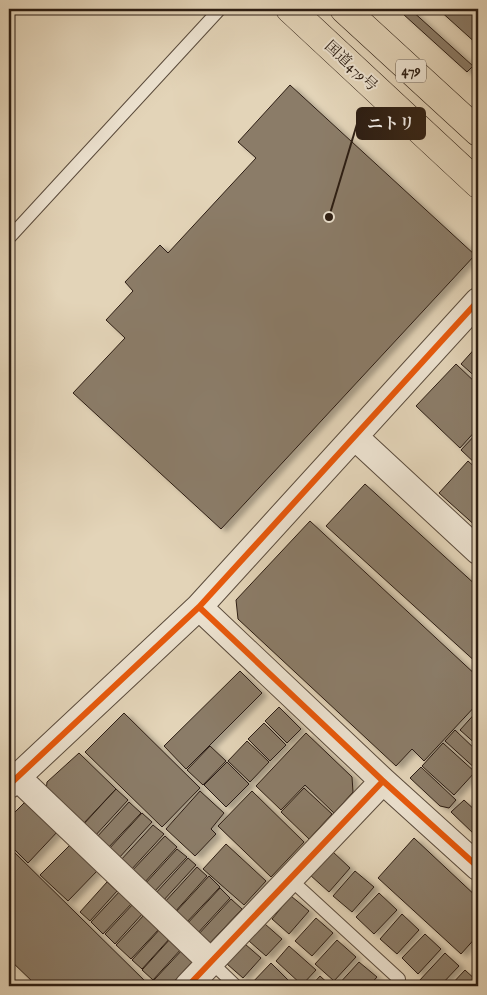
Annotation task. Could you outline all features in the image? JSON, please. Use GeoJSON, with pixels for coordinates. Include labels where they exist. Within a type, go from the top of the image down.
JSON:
{"type":"FeatureCollection","features":[{"type":"Feature","properties":{"kind":"highway","name":"国道479号"},"geometry":{"type":"LineString","coordinates":[[290,9],[478,184]]}},
{"type":"Feature","properties":{"kind":"highway","name":"479"},"geometry":{"type":"LineString","coordinates":[[344,9],[478,132]]}},
{"type":"Feature","properties":{"kind":"street"},"geometry":{"type":"LineString","coordinates":[[211,962],[13,781],[199,607],[478,301]]}},
{"type":"Feature","properties":{"kind":"street"},"geometry":{"type":"LineString","coordinates":[[355,437],[478,552]]}},
{"type":"Feature","properties":{"kind":"street"},"geometry":{"type":"LineString","coordinates":[[199,607],[478,867]]}},
{"type":"Feature","properties":{"kind":"street"},"geometry":{"type":"LineString","coordinates":[[188,986],[384,781]]}},
{"type":"Feature","properties":{"kind":"lane"},"geometry":{"type":"LineString","coordinates":[[9,238],[220,9]]}},
{"type":"Feature","properties":{"kind":"lane"},"geometry":{"type":"LineString","coordinates":[[290,879],[399,979]]}},
{"type":"Feature","properties":{"kind":"lane"},"geometry":{"type":"LineString","coordinates":[[211,962],[236,986]]}},
{"type":"Feature","properties":{"kind":"building"},"geometry":{"type":"Polygon","coordinates":[[[407,9],[410,9],[473,66],[467,72],[403,14],[407,9]]]}},
{"type":"Feature","properties":{"kind":"building"},"geometry":{"type":"Polygon","coordinates":[[[438,9],[478,9],[478,45],[438,9]]]}},
{"type":"Feature","properties":{"kind":"building"},"geometry":{"type":"Polygon","coordinates":[[[290,85],[475,255],[221,529],[73,393],[125,338],[106,320],[133,291],[125,282],[160,245],[168,253],[256,158],[238,142],[290,85]]]}},
{"type":"Feature","properties":{"kind":"building"},"geometry":{"type":"Polygon","coordinates":[[[478,345],[478,379],[461,364],[478,345]]]}},
{"type":"Feature","properties":{"kind":"building"},"geometry":{"type":"Polygon","coordinates":[[[456,364],[478,385],[478,428],[460,448],[416,406],[456,364]]]}},
{"type":"Feature","properties":{"kind":"building"},"geometry":{"type":"Polygon","coordinates":[[[478,433],[478,466],[461,450],[478,433]]]}},
{"type":"Feature","properties":{"kind":"building"},"geometry":{"type":"Polygon","coordinates":[[[468,461],[478,470],[478,528],[439,493],[468,461]]]}},
{"type":"Feature","properties":{"kind":"building"},"geometry":{"type":"Polygon","coordinates":[[[365,484],[478,587],[478,664],[326,526],[365,484]]]}},
{"type":"Feature","properties":{"kind":"building"},"geometry":{"type":"Polygon","coordinates":[[[310,521],[478,677],[478,703],[424,761],[412,749],[396,766],[238,619],[236,600],[310,521]]]}},
{"type":"Feature","properties":{"kind":"building"},"geometry":{"type":"Polygon","coordinates":[[[240,671],[262,693],[186,769],[164,746],[240,671]]]}},
{"type":"Feature","properties":{"kind":"building"},"geometry":{"type":"Polygon","coordinates":[[[279,707],[301,729],[287,743],[265,721],[279,707]]]}},
{"type":"Feature","properties":{"kind":"building"},"geometry":{"type":"Polygon","coordinates":[[[478,710],[478,746],[460,730],[478,710]]]}},
{"type":"Feature","properties":{"kind":"building"},"geometry":{"type":"Polygon","coordinates":[[[124,713],[200,788],[162,827],[85,752],[124,713]]]}},
{"type":"Feature","properties":{"kind":"building"},"geometry":{"type":"Polygon","coordinates":[[[264,723],[286,745],[270,761],[248,739],[264,723]]]}},
{"type":"Feature","properties":{"kind":"building"},"geometry":{"type":"Polygon","coordinates":[[[455,730],[478,752],[478,771],[445,741],[455,730]]]}},
{"type":"Feature","properties":{"kind":"building"},"geometry":{"type":"Polygon","coordinates":[[[306,733],[352,777],[353,792],[334,813],[305,785],[281,810],[256,786],[306,733]]]}},
{"type":"Feature","properties":{"kind":"building"},"geometry":{"type":"Polygon","coordinates":[[[247,741],[269,762],[250,782],[228,761],[247,741]]]}},
{"type":"Feature","properties":{"kind":"building"},"geometry":{"type":"Polygon","coordinates":[[[443,743],[475,772],[454,795],[422,766],[443,743]]]}},
{"type":"Feature","properties":{"kind":"building"},"geometry":{"type":"Polygon","coordinates":[[[210,746],[226,761],[203,785],[187,770],[210,746]]]}},
{"type":"Feature","properties":{"kind":"building"},"geometry":{"type":"Polygon","coordinates":[[[79,753],[116,789],[83,824],[46,791],[47,782],[79,753]]]}},
{"type":"Feature","properties":{"kind":"building"},"geometry":{"type":"Polygon","coordinates":[[[227,762],[249,784],[226,807],[204,785],[227,762]]]}},
{"type":"Feature","properties":{"kind":"building"},"geometry":{"type":"Polygon","coordinates":[[[421,767],[456,800],[449,808],[440,806],[410,778],[421,767]]]}},
{"type":"Feature","properties":{"kind":"building"},"geometry":{"type":"Polygon","coordinates":[[[304,788],[332,814],[309,839],[281,812],[304,788]]]}},
{"type":"Feature","properties":{"kind":"building"},"geometry":{"type":"Polygon","coordinates":[[[116,789],[128,800],[94,837],[82,826],[116,789]]]}},
{"type":"Feature","properties":{"kind":"building"},"geometry":{"type":"Polygon","coordinates":[[[200,791],[224,813],[211,829],[216,834],[195,856],[166,829],[200,791]]]}},
{"type":"Feature","properties":{"kind":"building"},"geometry":{"type":"Polygon","coordinates":[[[252,791],[304,842],[271,877],[218,826],[252,791]]]}},
{"type":"Feature","properties":{"kind":"building"},"geometry":{"type":"Polygon","coordinates":[[[464,800],[478,813],[478,832],[475,835],[451,812],[464,800]]]}},
{"type":"Feature","properties":{"kind":"building"},"geometry":{"type":"Polygon","coordinates":[[[129,802],[141,813],[107,849],[96,838],[129,802]]]}},
{"type":"Feature","properties":{"kind":"building"},"geometry":{"type":"Polygon","coordinates":[[[24,803],[31,803],[59,830],[28,863],[9,844],[9,818],[24,803]]]}},
{"type":"Feature","properties":{"kind":"building"},"geometry":{"type":"Polygon","coordinates":[[[142,813],[152,822],[118,859],[108,850],[142,813]]]}},
{"type":"Feature","properties":{"kind":"building"},"geometry":{"type":"Polygon","coordinates":[[[153,825],[164,834],[130,871],[120,861],[153,825]]]}},
{"type":"Feature","properties":{"kind":"building"},"geometry":{"type":"Polygon","coordinates":[[[165,836],[177,847],[143,884],[130,873],[165,836]]]}},
{"type":"Feature","properties":{"kind":"building"},"geometry":{"type":"Polygon","coordinates":[[[414,838],[478,898],[478,935],[461,954],[378,878],[414,838]]]}},
{"type":"Feature","properties":{"kind":"building"},"geometry":{"type":"Polygon","coordinates":[[[71,844],[98,870],[68,901],[40,875],[71,844]]]}},
{"type":"Feature","properties":{"kind":"building"},"geometry":{"type":"Polygon","coordinates":[[[226,844],[266,881],[244,905],[203,869],[226,844]]]}},
{"type":"Feature","properties":{"kind":"building"},"geometry":{"type":"Polygon","coordinates":[[[9,847],[150,986],[37,986],[9,959],[9,847]]]}},
{"type":"Feature","properties":{"kind":"building"},"geometry":{"type":"Polygon","coordinates":[[[177,849],[187,857],[153,893],[144,885],[177,849]]]}},
{"type":"Feature","properties":{"kind":"building"},"geometry":{"type":"Polygon","coordinates":[[[332,851],[350,868],[329,892],[310,875],[332,851]]]}},
{"type":"Feature","properties":{"kind":"building"},"geometry":{"type":"Polygon","coordinates":[[[188,858],[196,865],[162,902],[154,895],[188,858]]]}},
{"type":"Feature","properties":{"kind":"building"},"geometry":{"type":"Polygon","coordinates":[[[197,867],[207,876],[174,913],[163,904],[197,867]]]}},
{"type":"Feature","properties":{"kind":"building"},"geometry":{"type":"Polygon","coordinates":[[[355,871],[374,887],[352,912],[333,896],[355,871]]]}},
{"type":"Feature","properties":{"kind":"building"},"geometry":{"type":"Polygon","coordinates":[[[209,876],[220,887],[185,924],[174,914],[209,876]]]}},
{"type":"Feature","properties":{"kind":"building"},"geometry":{"type":"Polygon","coordinates":[[[107,882],[117,891],[90,921],[80,912],[107,882]]]}},
{"type":"Feature","properties":{"kind":"building"},"geometry":{"type":"Polygon","coordinates":[[[220,888],[230,898],[196,935],[186,925],[220,888]]]}},
{"type":"Feature","properties":{"kind":"building"},"geometry":{"type":"Polygon","coordinates":[[[121,890],[133,902],[103,934],[91,922],[121,890]]]}},
{"type":"Feature","properties":{"kind":"building"},"geometry":{"type":"Polygon","coordinates":[[[379,893],[397,910],[374,934],[356,917],[379,893]]]}},
{"type":"Feature","properties":{"kind":"building"},"geometry":{"type":"Polygon","coordinates":[[[291,896],[309,911],[289,934],[272,919],[291,896]]]}},
{"type":"Feature","properties":{"kind":"building"},"geometry":{"type":"Polygon","coordinates":[[[231,899],[242,909],[208,945],[197,936],[231,899]]]}},
{"type":"Feature","properties":{"kind":"building"},"geometry":{"type":"Polygon","coordinates":[[[134,903],[144,912],[115,944],[105,934],[134,903]]]}},
{"type":"Feature","properties":{"kind":"building"},"geometry":{"type":"Polygon","coordinates":[[[145,914],[160,928],[131,959],[116,945],[145,914]]]}},
{"type":"Feature","properties":{"kind":"building"},"geometry":{"type":"Polygon","coordinates":[[[402,914],[419,930],[397,954],[380,939],[402,914]]]}},
{"type":"Feature","properties":{"kind":"building"},"geometry":{"type":"Polygon","coordinates":[[[316,918],[333,933],[312,956],[295,941],[316,918]]]}},
{"type":"Feature","properties":{"kind":"building"},"geometry":{"type":"Polygon","coordinates":[[[265,924],[282,939],[266,956],[249,941],[265,924]]]}},
{"type":"Feature","properties":{"kind":"building"},"geometry":{"type":"Polygon","coordinates":[[[161,928],[171,937],[142,969],[132,960],[161,928]]]}},
{"type":"Feature","properties":{"kind":"building"},"geometry":{"type":"Polygon","coordinates":[[[425,934],[441,949],[418,974],[402,958],[425,934]]]}},
{"type":"Feature","properties":{"kind":"building"},"geometry":{"type":"Polygon","coordinates":[[[171,938],[182,948],[153,980],[142,970],[171,938]]]}},
{"type":"Feature","properties":{"kind":"building"},"geometry":{"type":"Polygon","coordinates":[[[337,940],[356,957],[334,981],[315,964],[337,940]]]}},
{"type":"Feature","properties":{"kind":"building"},"geometry":{"type":"Polygon","coordinates":[[[245,944],[261,958],[243,978],[227,964],[245,944]]]}},
{"type":"Feature","properties":{"kind":"building"},"geometry":{"type":"Polygon","coordinates":[[[289,946],[316,970],[302,985],[276,961],[289,946]]]}},
{"type":"Feature","properties":{"kind":"building"},"geometry":{"type":"Polygon","coordinates":[[[183,949],[195,959],[170,986],[160,986],[154,980],[183,949]]]}},
{"type":"Feature","properties":{"kind":"building"},"geometry":{"type":"Polygon","coordinates":[[[445,953],[459,966],[440,986],[425,986],[419,981],[445,953]]]}},
{"type":"Feature","properties":{"kind":"building"},"geometry":{"type":"Polygon","coordinates":[[[359,962],[377,977],[369,986],[337,986],[359,962]]]}},
{"type":"Feature","properties":{"kind":"building"},"geometry":{"type":"Polygon","coordinates":[[[271,963],[290,982],[286,986],[250,985],[271,963]]]}},
{"type":"Feature","properties":{"kind":"building"},"geometry":{"type":"Polygon","coordinates":[[[465,970],[478,982],[478,986],[450,986],[465,970]]]}},
{"type":"Feature","properties":{"kind":"building"},"geometry":{"type":"Polygon","coordinates":[[[320,976],[331,986],[311,986],[320,976]]]}},
{"type":"Feature","properties":{"kind":"cycle path"},"geometry":{"type":"LineString","coordinates":[[9,785],[199,607],[478,301]]}},
{"type":"Feature","properties":{"kind":"cycle path"},"geometry":{"type":"LineString","coordinates":[[199,607],[383,781],[478,867]]}},
{"type":"Feature","properties":{"kind":"cycle path"},"geometry":{"type":"LineString","coordinates":[[188,986],[383,781]]}},
{"type":"Feature","properties":{"kind":"place","name":"ニトリ"},"geometry":{"type":"Point","coordinates":[329,217]}}]}
